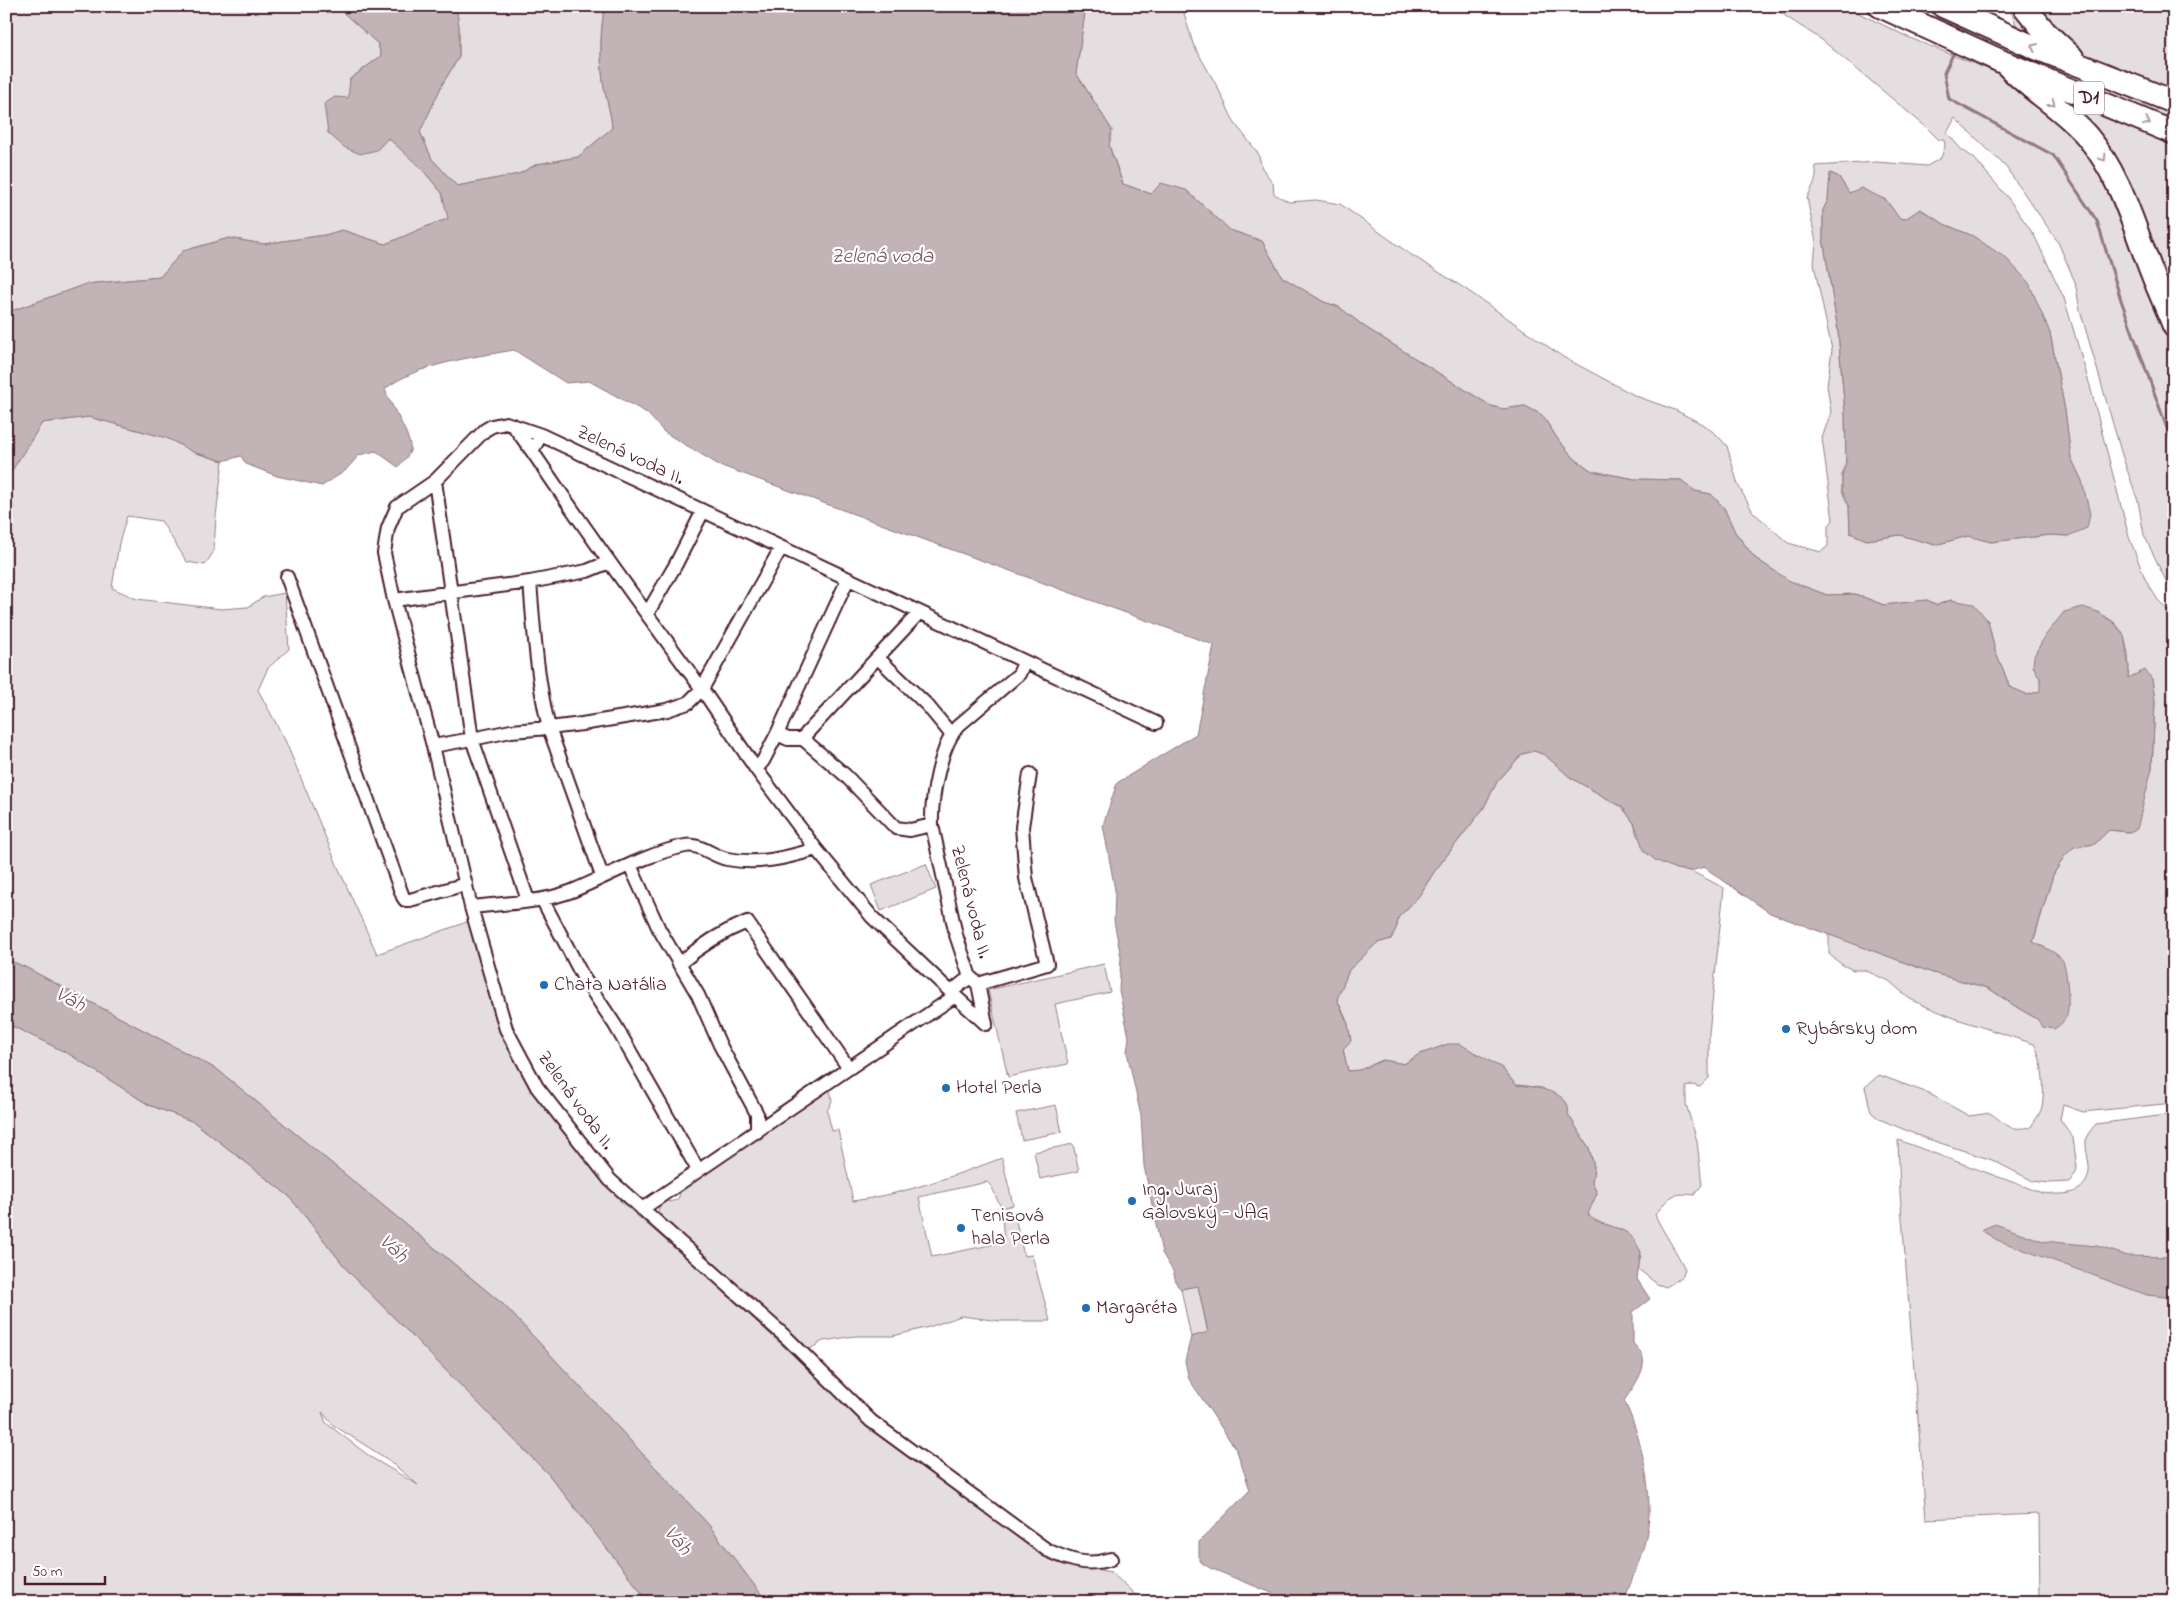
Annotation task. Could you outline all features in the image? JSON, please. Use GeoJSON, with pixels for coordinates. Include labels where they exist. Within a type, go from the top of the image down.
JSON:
{"type":"FeatureCollection","features":[{"type":"Feature","properties":{"kind":"highway","name":"D1"},"geometry":{"type":"LineString","coordinates":[[1880,6],[2005,63],[2174,133]]}},
{"type":"Feature","properties":{"kind":"highway"},"geometry":{"type":"LineString","coordinates":[[2024,6],[2045,32],[2080,65]]}},
{"type":"Feature","properties":{"kind":"highway","name":"D1"},"geometry":{"type":"LineString","coordinates":[[1948,9],[2036,48],[2174,102]]}},
{"type":"Feature","properties":{"kind":"highway"},"geometry":{"type":"LineString","coordinates":[[2005,63],[2020,80],[2067,116],[2098,151],[2121,191],[2173,321]]}},
{"type":"Feature","properties":{"kind":"street","name":"Zelená voda II."},"geometry":{"type":"LineString","coordinates":[[1111,1559],[1097,1564],[1070,1561],[1040,1545],[871,1421],[788,1339],[610,1180],[537,1088],[506,1029],[471,908],[433,746],[394,600],[384,553],[393,514],[404,500],[435,481],[486,430],[499,424],[513,424],[541,435],[1156,724]]}},
{"type":"Feature","properties":{"kind":"street","name":"Zelená voda II."},"geometry":{"type":"LineString","coordinates":[[513,424],[609,562],[702,689],[756,769],[816,849],[872,916],[986,1024],[974,981],[956,935],[932,825],[940,770],[951,734]]}},
{"type":"Feature","properties":{"kind":"street"},"geometry":{"type":"LineString","coordinates":[[532,451],[541,435]]}},
{"type":"Feature","properties":{"kind":"street"},"geometry":{"type":"LineString","coordinates":[[435,481],[472,739],[528,900]]}},
{"type":"Feature","properties":{"kind":"street"},"geometry":{"type":"LineString","coordinates":[[647,614],[676,564],[703,511]]}},
{"type":"Feature","properties":{"kind":"street"},"geometry":{"type":"LineString","coordinates":[[433,746],[511,731],[582,724],[667,710],[688,703],[702,689],[781,548]]}},
{"type":"Feature","properties":{"kind":"street"},"geometry":{"type":"LineString","coordinates":[[394,600],[530,582],[587,571],[609,562]]}},
{"type":"Feature","properties":{"kind":"street"},"geometry":{"type":"LineString","coordinates":[[287,576],[402,897],[410,900],[466,884]]}},
{"type":"Feature","properties":{"kind":"street"},"geometry":{"type":"LineString","coordinates":[[756,769],[763,761],[777,734],[848,579]]}},
{"type":"Feature","properties":{"kind":"street"},"geometry":{"type":"LineString","coordinates":[[530,582],[541,694],[549,728],[602,876]]}},
{"type":"Feature","properties":{"kind":"street"},"geometry":{"type":"LineString","coordinates":[[803,739],[919,613]]}},
{"type":"Feature","properties":{"kind":"street"},"geometry":{"type":"LineString","coordinates":[[878,658],[926,705],[951,734],[1020,674],[1024,663]]}},
{"type":"Feature","properties":{"kind":"street","name":"Zelená voda II."},"geometry":{"type":"LineString","coordinates":[[777,734],[788,738],[803,739],[810,743],[846,776],[896,828],[910,830],[932,825]]}},
{"type":"Feature","properties":{"kind":"street","name":"Zelená voda II."},"geometry":{"type":"LineString","coordinates":[[974,981],[1047,964],[1026,869],[1022,827],[1030,774]]}},
{"type":"Feature","properties":{"kind":"street"},"geometry":{"type":"LineString","coordinates":[[471,908],[542,899],[572,891],[630,865],[690,845],[698,846],[713,856],[748,862],[771,861],[816,849]]}},
{"type":"Feature","properties":{"kind":"street"},"geometry":{"type":"LineString","coordinates":[[630,865],[659,929],[698,995],[720,1045],[757,1114],[757,1132]]}},
{"type":"Feature","properties":{"kind":"street"},"geometry":{"type":"LineString","coordinates":[[542,899],[583,977],[615,1025],[698,1170]]}},
{"type":"Feature","properties":{"kind":"street"},"geometry":{"type":"LineString","coordinates":[[678,964],[696,950],[732,928],[747,922],[848,1067]]}},
{"type":"Feature","properties":{"kind":"street"},"geometry":{"type":"LineString","coordinates":[[642,1209],[757,1132],[848,1067],[918,1022],[953,994],[974,981]]}},
{"type":"Feature","properties":{"kind":"street"},"geometry":{"type":"LineString","coordinates":[[757,1114],[774,1120]]}},
{"type":"Feature","properties":{"kind":"shaded area"},"geometry":{"type":"Polygon","coordinates":[[[6,6],[336,6],[378,44],[381,56],[350,79],[377,150],[388,137],[421,168],[442,193],[449,219],[432,224],[385,244],[342,230],[325,235],[263,244],[229,238],[183,251],[160,277],[86,284],[6,313],[6,6]]]}},
{"type":"Feature","properties":{"kind":"shaded area"},"geometry":{"type":"Polygon","coordinates":[[[456,6],[605,6],[601,34],[601,62],[612,128],[578,157],[537,164],[519,174],[457,186],[432,159],[420,132],[443,83],[459,57],[459,27],[456,6]]]}},
{"type":"Feature","properties":{"kind":"shaded area"},"geometry":{"type":"Polygon","coordinates":[[[1086,6],[1182,6],[1193,44],[1218,88],[1234,122],[1258,153],[1262,168],[1273,183],[1274,194],[1289,202],[1316,200],[1340,204],[1410,254],[1464,288],[1563,357],[1636,396],[1675,410],[1702,424],[1716,434],[1727,446],[1738,485],[1753,512],[1788,543],[1821,552],[1828,546],[1828,527],[1833,520],[1822,438],[1831,412],[1827,385],[1832,350],[1814,264],[1816,242],[1807,198],[1816,178],[1815,166],[1877,162],[1927,166],[1941,158],[1945,146],[1944,140],[1939,140],[1822,40],[1770,6],[1844,6],[1910,38],[1995,72],[2020,91],[2028,90],[2018,30],[2009,6],[2174,6],[2174,589],[2167,583],[2144,535],[2138,501],[2122,455],[2080,310],[2075,282],[2058,242],[2005,166],[1955,118],[1947,133],[1961,149],[1974,158],[2008,198],[2034,235],[2064,298],[2090,386],[2129,537],[2146,581],[2158,600],[2174,617],[2174,1103],[2083,1112],[2063,1105],[2060,1119],[2073,1138],[2077,1167],[2076,1173],[2069,1182],[2049,1183],[2033,1181],[1992,1160],[1922,1137],[1879,1119],[1871,1112],[1865,1087],[1879,1075],[1928,1093],[1969,1116],[1990,1113],[2008,1126],[2017,1128],[2031,1127],[2043,1103],[2043,1076],[2040,1058],[2034,1044],[1954,1018],[1925,1006],[1910,999],[1889,981],[1864,970],[1853,970],[1841,964],[1829,954],[1829,934],[1933,973],[1988,988],[2037,1019],[2044,947],[2033,943],[2053,875],[2064,857],[2074,847],[2095,844],[2109,830],[2129,832],[2152,768],[2155,701],[2152,679],[2128,679],[2127,649],[2123,635],[2115,623],[2098,612],[2033,666],[2040,678],[2041,691],[2028,695],[2010,687],[1995,651],[1988,621],[1951,600],[1937,605],[1927,600],[1884,605],[1855,594],[1827,595],[1789,581],[1755,558],[1735,532],[1724,508],[1711,494],[1695,491],[1681,480],[1635,479],[1592,471],[1575,459],[1559,441],[1542,415],[1525,406],[1503,409],[1491,406],[1365,327],[1339,307],[1324,302],[1282,277],[1262,241],[1230,230],[1186,190],[1151,194],[1123,184],[1109,145],[1112,130],[1076,73],[1086,6]],[[1831,173],[1828,200],[1823,210],[1823,238],[1838,331],[1845,414],[1846,462],[1842,476],[1842,491],[1849,506],[1850,533],[1867,540],[1900,535],[1935,545],[1968,536],[1991,542],[2050,535],[2068,536],[2082,481],[2071,458],[2065,410],[2050,333],[1973,236],[1944,224],[1921,209],[1905,219],[1899,218],[1886,200],[1849,193],[1839,177],[1831,173]]]}},
{"type":"Feature","properties":{"kind":"shaded area"},"geometry":{"type":"Polygon","coordinates":[[[89,417],[167,438],[193,452],[223,461],[214,551],[205,565],[187,562],[161,521],[127,516],[119,543],[112,588],[137,599],[221,609],[248,607],[263,597],[285,593],[289,649],[268,668],[258,690],[285,740],[377,954],[481,917],[494,973],[527,1063],[578,1134],[642,1204],[619,1200],[707,1276],[844,1402],[917,1463],[1058,1563],[1111,1572],[1143,1602],[767,1602],[708,1524],[504,1305],[218,1070],[25,967],[6,959],[6,480],[42,423],[89,417]]]}},
{"type":"Feature","properties":{"kind":"shaded area"},"geometry":{"type":"Polygon","coordinates":[[[1534,751],[1545,755],[1571,778],[1622,807],[1634,823],[1637,836],[1676,869],[1691,871],[1724,888],[1709,1033],[1709,1078],[1700,1087],[1692,1085],[1686,1087],[1686,1104],[1697,1141],[1702,1185],[1694,1195],[1680,1194],[1671,1197],[1655,1215],[1685,1269],[1682,1277],[1666,1287],[1657,1284],[1638,1269],[1641,1252],[1609,1225],[1595,1222],[1587,1214],[1597,1193],[1592,1183],[1594,1166],[1589,1148],[1568,1114],[1543,1088],[1515,1085],[1502,1068],[1448,1044],[1418,1055],[1404,1064],[1383,1060],[1360,1070],[1348,1071],[1343,1049],[1351,1041],[1348,1024],[1337,999],[1349,970],[1377,943],[1391,939],[1397,926],[1398,918],[1419,896],[1434,872],[1483,809],[1497,782],[1522,754],[1534,751]]]}},
{"type":"Feature","properties":{"kind":"shaded area"},"geometry":{"type":"Polygon","coordinates":[[[926,864],[936,889],[881,911],[871,885],[926,864]]]}},
{"type":"Feature","properties":{"kind":"shaded area"},"geometry":{"type":"Polygon","coordinates":[[[1104,964],[1110,992],[1055,1004],[1068,1064],[1008,1077],[988,990],[1104,964]]]}},
{"type":"Feature","properties":{"kind":"shaded area"},"geometry":{"type":"Polygon","coordinates":[[[6,1023],[69,1054],[149,1105],[194,1122],[289,1196],[349,1272],[549,1475],[649,1602],[6,1602],[6,1023]],[[322,1412],[326,1423],[372,1458],[418,1485],[387,1459],[333,1425],[322,1412]]]}},
{"type":"Feature","properties":{"kind":"shaded area"},"geometry":{"type":"Polygon","coordinates":[[[830,1088],[832,1101],[827,1111],[832,1131],[838,1130],[853,1201],[910,1189],[1002,1158],[1013,1205],[1002,1208],[992,1187],[987,1182],[919,1197],[932,1257],[1000,1243],[1004,1245],[1002,1215],[1014,1212],[1024,1256],[1032,1255],[1050,1321],[1000,1321],[961,1316],[929,1327],[893,1336],[855,1336],[823,1341],[805,1352],[662,1219],[658,1213],[660,1202],[665,1199],[669,1202],[677,1200],[680,1194],[678,1189],[830,1088]]]}},
{"type":"Feature","properties":{"kind":"shaded area"},"geometry":{"type":"Polygon","coordinates":[[[1056,1105],[1062,1132],[1022,1140],[1016,1113],[1056,1105]]]}},
{"type":"Feature","properties":{"kind":"shaded area"},"geometry":{"type":"Polygon","coordinates":[[[2174,1114],[2174,1602],[2040,1602],[2039,1514],[1926,1519],[1900,1193],[1898,1140],[2042,1193],[2064,1194],[2077,1190],[2087,1180],[2089,1168],[2086,1138],[2096,1124],[2174,1114]]]}},
{"type":"Feature","properties":{"kind":"shaded area"},"geometry":{"type":"Polygon","coordinates":[[[1073,1144],[1079,1171],[1040,1179],[1034,1152],[1073,1144]]]}},
{"type":"Feature","properties":{"kind":"shaded area"},"geometry":{"type":"Polygon","coordinates":[[[1198,1285],[1208,1333],[1191,1337],[1181,1289],[1198,1285]]]}},
{"type":"Feature","properties":{"kind":"water","name":"Zelená voda"},"geometry":{"type":"Polygon","coordinates":[[[336,6],[389,6],[400,12],[408,9],[408,6],[456,6],[459,27],[459,57],[443,83],[420,132],[432,159],[457,186],[519,174],[537,164],[578,157],[612,128],[601,62],[601,34],[605,6],[1086,6],[1076,73],[1112,130],[1109,146],[1123,184],[1151,194],[1161,183],[1186,190],[1230,230],[1262,241],[1282,277],[1324,302],[1339,307],[1365,327],[1491,406],[1503,409],[1525,406],[1542,415],[1559,441],[1575,459],[1592,471],[1635,479],[1681,480],[1695,491],[1711,494],[1724,508],[1735,532],[1755,558],[1790,581],[1827,595],[1855,594],[1884,605],[1927,600],[1937,605],[1951,600],[1974,604],[1988,621],[1995,651],[2010,687],[2028,695],[2040,691],[2040,678],[2033,666],[2034,656],[2045,636],[2064,612],[2083,607],[2098,612],[2114,623],[2124,635],[2129,668],[2128,678],[2145,670],[2152,679],[2155,701],[2152,768],[2137,829],[2129,832],[2109,830],[2095,844],[2074,847],[2064,857],[2053,875],[2033,942],[2057,955],[2063,961],[2066,972],[2068,988],[2067,1015],[2060,1025],[2054,1029],[2043,1027],[2037,1019],[1988,988],[1933,973],[1770,913],[1704,867],[1691,871],[1676,869],[1655,860],[1644,851],[1634,823],[1622,807],[1571,778],[1545,755],[1534,751],[1522,754],[1497,782],[1483,809],[1434,872],[1419,896],[1398,918],[1397,926],[1391,939],[1377,943],[1349,970],[1337,999],[1348,1024],[1351,1041],[1343,1049],[1348,1071],[1360,1070],[1383,1060],[1404,1064],[1418,1055],[1448,1044],[1460,1044],[1502,1068],[1516,1085],[1550,1091],[1558,1095],[1568,1106],[1568,1114],[1589,1148],[1594,1167],[1592,1183],[1597,1193],[1588,1214],[1597,1221],[1625,1231],[1635,1241],[1641,1252],[1637,1279],[1650,1299],[1633,1312],[1633,1343],[1641,1353],[1643,1365],[1639,1378],[1624,1401],[1635,1428],[1644,1461],[1649,1511],[1644,1544],[1624,1602],[1294,1602],[1210,1568],[1199,1561],[1199,1542],[1250,1490],[1237,1451],[1189,1379],[1185,1361],[1191,1337],[1208,1332],[1198,1286],[1181,1289],[1177,1285],[1173,1271],[1162,1253],[1144,1166],[1141,1116],[1127,1052],[1129,1037],[1119,990],[1121,957],[1114,921],[1115,890],[1103,825],[1117,783],[1196,734],[1214,645],[719,465],[664,432],[647,413],[589,381],[566,383],[514,350],[464,359],[429,368],[398,380],[385,389],[410,445],[409,453],[398,467],[376,451],[359,455],[345,471],[322,486],[277,476],[246,464],[241,456],[223,461],[193,452],[167,438],[89,417],[42,423],[6,480],[6,313],[86,284],[160,277],[183,251],[229,238],[263,244],[325,235],[342,230],[385,244],[448,219],[442,193],[421,168],[388,138],[377,150],[360,154],[344,147],[328,133],[324,104],[335,97],[348,98],[350,79],[381,56],[378,44],[336,6]]]}},
{"type":"Feature","properties":{"kind":"water"},"geometry":{"type":"Polygon","coordinates":[[[1830,173],[1839,177],[1849,193],[1861,188],[1886,200],[1899,218],[1905,219],[1920,209],[1944,224],[1973,236],[2007,259],[2029,283],[2050,333],[2065,410],[2071,458],[2082,481],[2090,514],[2087,528],[2068,536],[2050,535],[1991,542],[1968,536],[1935,545],[1900,535],[1867,540],[1850,533],[1849,506],[1842,491],[1842,476],[1846,462],[1845,414],[1838,331],[1823,238],[1823,210],[1828,200],[1830,173]]]}},
{"type":"Feature","properties":{"kind":"water","name":"Váh"},"geometry":{"type":"Polygon","coordinates":[[[6,959],[25,967],[218,1070],[504,1305],[708,1524],[767,1602],[649,1602],[549,1475],[349,1272],[289,1196],[194,1122],[149,1105],[69,1054],[6,1023],[6,959]]]}},
{"type":"Feature","properties":{"kind":"water"},"geometry":{"type":"Polygon","coordinates":[[[1995,1224],[2043,1241],[2097,1246],[2128,1256],[2174,1257],[2174,1298],[2147,1295],[1997,1240],[1981,1230],[1995,1224]]]}},
{"type":"Feature","properties":{"kind":"waterway"},"geometry":{"type":"LineString","coordinates":[[1955,50],[1944,73],[1949,99],[2053,155],[2097,221],[2121,300],[2174,448]]}},
{"type":"Feature","properties":{"kind":"place","name":"Chata Natália"},"geometry":{"type":"Point","coordinates":[544,985]}},
{"type":"Feature","properties":{"kind":"place","name":"Rybársky dom"},"geometry":{"type":"Point","coordinates":[1786,1029]}},
{"type":"Feature","properties":{"kind":"place","name":"Hotel Perla"},"geometry":{"type":"Point","coordinates":[946,1088]}},
{"type":"Feature","properties":{"kind":"place","name":"Ing. Juraj Galovský - JAG"},"geometry":{"type":"Point","coordinates":[1132,1201]}},
{"type":"Feature","properties":{"kind":"place","name":"Tenisová hala Perla"},"geometry":{"type":"Point","coordinates":[961,1228]}},
{"type":"Feature","properties":{"kind":"place","name":"Margaréta"},"geometry":{"type":"Point","coordinates":[1086,1308]}}]}
